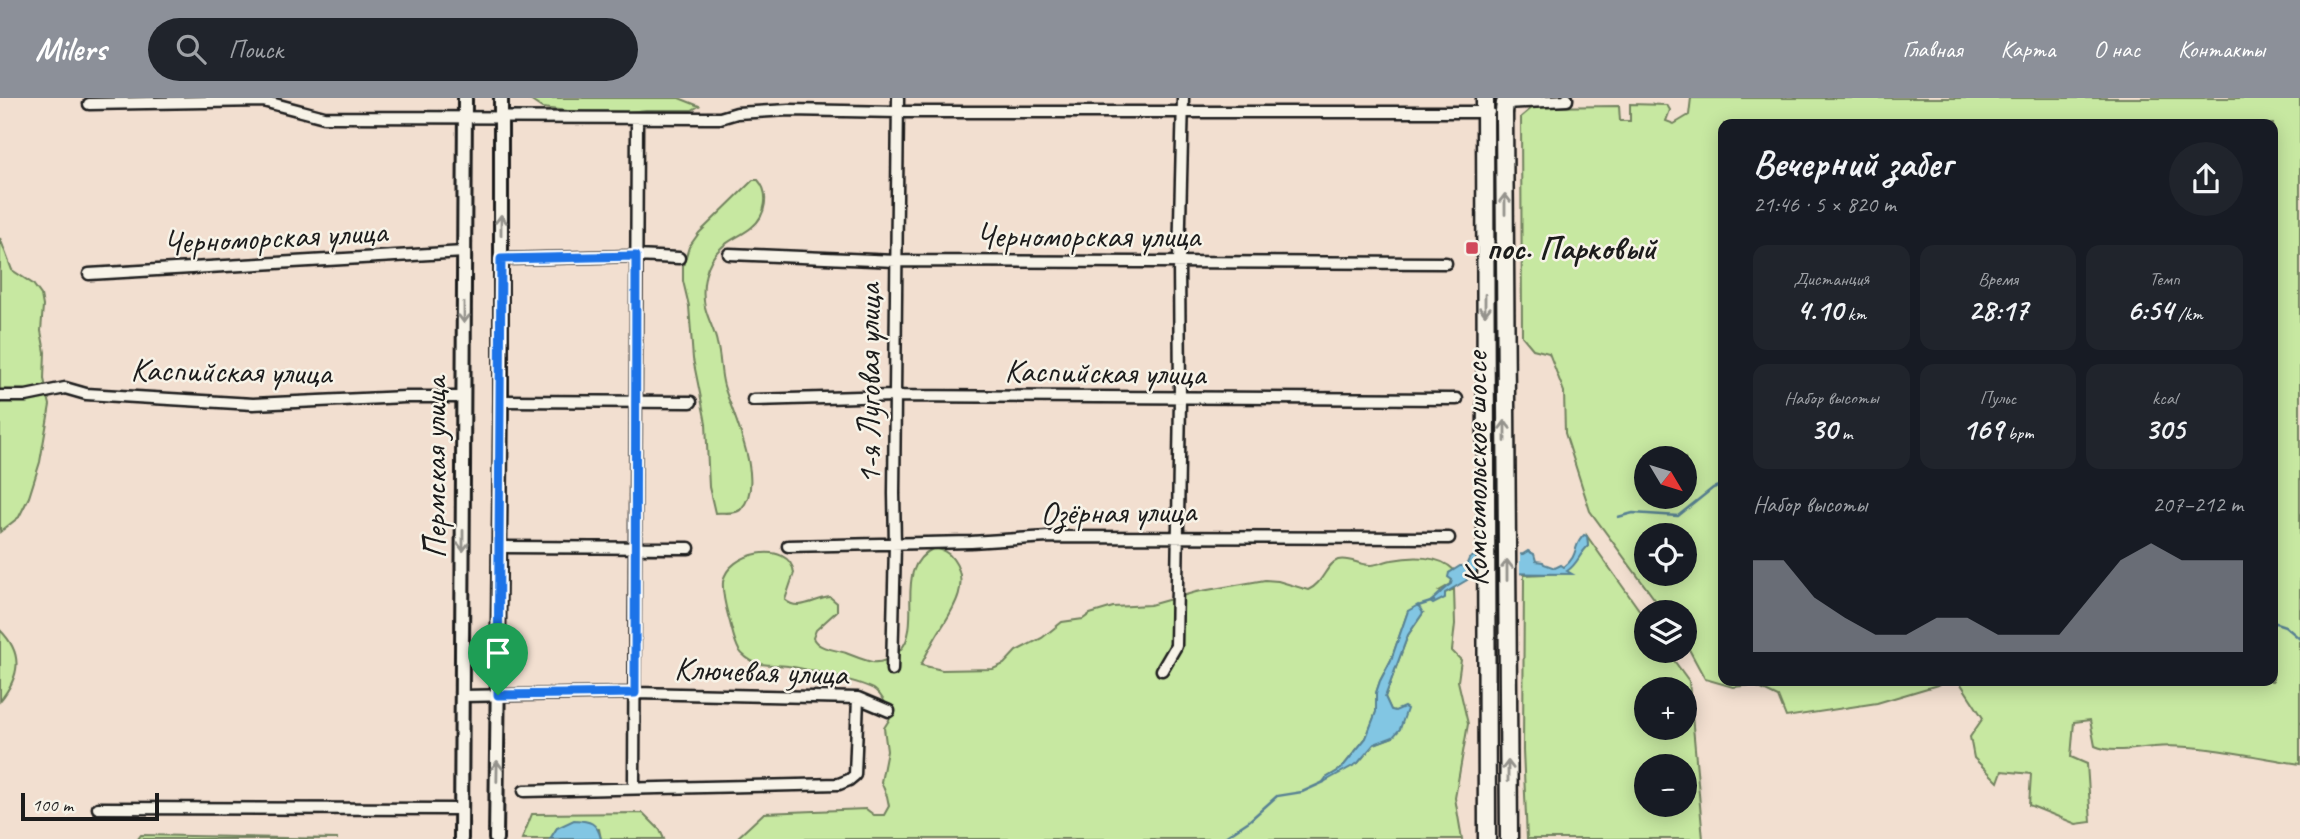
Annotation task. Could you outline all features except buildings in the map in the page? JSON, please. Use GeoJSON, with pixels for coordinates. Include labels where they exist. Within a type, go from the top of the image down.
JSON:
{"type":"FeatureCollection","features":[{"type":"Feature","properties":{"kind":"main road","name":"Комсомольское шоссе"},"geometry":{"type":"LineString","coordinates":[[1505,104],[1509,839]]}},
{"type":"Feature","properties":{"kind":"main road","name":"Комсомольское шоссе"},"geometry":{"type":"LineString","coordinates":[[1482,108],[1487,839]]}},
{"type":"Feature","properties":{"kind":"street","name":"Пермская улица"},"geometry":{"type":"LineString","coordinates":[[461,839],[465,98]]}},
{"type":"Feature","properties":{"kind":"street"},"geometry":{"type":"LineString","coordinates":[[496,839],[501,98]]}},
{"type":"Feature","properties":{"kind":"street","name":"1-я Луговая улица"},"geometry":{"type":"LineString","coordinates":[[892,670],[898,98]]}},
{"type":"Feature","properties":{"kind":"street"},"geometry":{"type":"LineString","coordinates":[[1162,670],[1176,646],[1183,98]]}},
{"type":"Feature","properties":{"kind":"street"},"geometry":{"type":"LineString","coordinates":[[89,104],[263,101],[324,117],[720,118],[737,113],[789,110],[1453,113],[1505,104],[1567,98]]}},
{"type":"Feature","properties":{"kind":"street"},"geometry":{"type":"LineString","coordinates":[[634,788],[637,118]]}},
{"type":"Feature","properties":{"kind":"street","name":"Черноморская улица"},"geometry":{"type":"LineString","coordinates":[[89,274],[464,252]]}},
{"type":"Feature","properties":{"kind":"street","name":"Черноморская улица"},"geometry":{"type":"LineString","coordinates":[[729,254],[896,261],[1446,263]]}},
{"type":"Feature","properties":{"kind":"street"},"geometry":{"type":"LineString","coordinates":[[501,259],[636,256],[679,258]]}},
{"type":"Feature","properties":{"kind":"street","name":"Каспийская улица"},"geometry":{"type":"LineString","coordinates":[[0,396],[26,396],[65,388],[86,394],[253,404],[463,397]]}},
{"type":"Feature","properties":{"kind":"street","name":"Каспийская улица"},"geometry":{"type":"LineString","coordinates":[[753,400],[894,396],[1452,399]]}},
{"type":"Feature","properties":{"kind":"street"},"geometry":{"type":"LineString","coordinates":[[501,401],[691,402]]}},
{"type":"Feature","properties":{"kind":"street","name":"Озёрная улица"},"geometry":{"type":"LineString","coordinates":[[788,546],[1048,537],[1449,538]]}},
{"type":"Feature","properties":{"kind":"street"},"geometry":{"type":"LineString","coordinates":[[499,547],[689,548]]}},
{"type":"Feature","properties":{"kind":"street","name":"Ключевая улица"},"geometry":{"type":"LineString","coordinates":[[462,696],[635,693],[858,698],[889,711]]}},
{"type":"Feature","properties":{"kind":"street"},"geometry":{"type":"LineString","coordinates":[[524,791],[839,784],[855,775],[858,698]]}},
{"type":"Feature","properties":{"kind":"street"},"geometry":{"type":"LineString","coordinates":[[98,808],[461,809]]}},
{"type":"Feature","properties":{"kind":"green space"},"geometry":{"type":"Polygon","coordinates":[[[527,98],[679,98],[699,106],[692,110],[646,110],[602,115],[542,108],[527,98]]]}},
{"type":"Feature","properties":{"kind":"green space"},"geometry":{"type":"Polygon","coordinates":[[[1691,98],[2300,98],[2300,764],[2189,747],[2117,750],[2102,748],[2095,746],[2090,720],[2074,722],[2071,757],[2087,764],[2091,822],[2076,824],[2029,805],[2031,774],[2002,771],[1998,782],[1974,758],[1970,737],[1983,718],[1962,686],[2278,686],[2278,119],[1718,119],[1718,683],[1705,679],[1696,663],[1697,600],[1655,600],[1645,586],[1697,586],[1697,523],[1634,523],[1634,571],[1590,511],[1565,433],[1564,392],[1549,353],[1533,349],[1522,336],[1521,117],[1533,107],[1619,106],[1620,121],[1630,121],[1630,104],[1667,105],[1670,110],[1666,121],[1674,124],[1689,115],[1691,98]]]}},
{"type":"Feature","properties":{"kind":"green space"},"geometry":{"type":"Polygon","coordinates":[[[753,180],[758,180],[764,191],[765,204],[761,217],[716,254],[711,260],[704,283],[705,307],[716,339],[724,386],[745,448],[750,483],[748,497],[739,511],[715,513],[709,487],[706,423],[693,359],[683,266],[689,247],[699,233],[753,180]]]}},
{"type":"Feature","properties":{"kind":"green space"},"geometry":{"type":"Polygon","coordinates":[[[0,238],[12,270],[33,284],[41,295],[44,379],[50,405],[40,462],[29,497],[19,517],[0,532],[0,238]]]}},
{"type":"Feature","properties":{"kind":"green space"},"geometry":{"type":"Polygon","coordinates":[[[1587,536],[1634,603],[1634,663],[1676,663],[1686,677],[1634,677],[1634,740],[1694,740],[1695,754],[1634,754],[1634,817],[1697,817],[1697,771],[1703,839],[1527,839],[1523,750],[1524,575],[1569,573],[1566,571],[1588,546],[1587,536]]]}},
{"type":"Feature","properties":{"kind":"green space"},"geometry":{"type":"Polygon","coordinates":[[[934,548],[945,552],[953,559],[960,579],[960,588],[953,608],[921,665],[942,670],[993,669],[1062,622],[1083,619],[1113,607],[1150,605],[1196,592],[1265,580],[1308,590],[1338,560],[1370,565],[1416,557],[1433,559],[1448,565],[1454,570],[1449,573],[1451,584],[1439,591],[1445,593],[1454,589],[1455,624],[1452,651],[1461,660],[1458,681],[1468,724],[1455,798],[1462,839],[736,839],[764,813],[866,809],[874,815],[884,815],[889,806],[881,782],[887,751],[884,728],[891,717],[881,696],[869,687],[795,667],[760,664],[744,656],[736,643],[724,601],[723,582],[727,572],[735,563],[746,557],[771,553],[782,556],[790,562],[794,573],[785,600],[801,605],[830,597],[837,603],[837,611],[816,630],[813,638],[816,642],[828,649],[878,662],[895,655],[906,641],[910,623],[912,575],[923,556],[934,548]],[[1408,611],[1376,693],[1376,712],[1366,738],[1341,769],[1326,778],[1358,763],[1374,744],[1393,737],[1395,711],[1391,710],[1385,697],[1408,635],[1423,613],[1408,611]]]}},
{"type":"Feature","properties":{"kind":"green space"},"geometry":{"type":"Polygon","coordinates":[[[0,630],[13,648],[16,665],[12,683],[0,701],[0,630]]]}},
{"type":"Feature","properties":{"kind":"green space"},"geometry":{"type":"Polygon","coordinates":[[[1755,686],[1934,686],[1877,703],[1786,717],[1778,697],[1755,686]]]}},
{"type":"Feature","properties":{"kind":"green space"},"geometry":{"type":"Polygon","coordinates":[[[643,813],[660,830],[664,839],[601,839],[599,829],[557,828],[550,839],[522,839],[532,814],[643,813]]]}},
{"type":"Feature","properties":{"kind":"green space"},"geometry":{"type":"Polygon","coordinates":[[[141,835],[338,839],[138,839],[141,835]]]}},
{"type":"Feature","properties":{"kind":"water"},"geometry":{"type":"Polygon","coordinates":[[[1584,535],[1587,536],[1588,546],[1567,571],[1572,574],[1472,573],[1467,580],[1445,593],[1445,598],[1433,604],[1430,602],[1451,584],[1449,573],[1460,566],[1466,566],[1474,556],[1523,554],[1528,551],[1534,554],[1536,561],[1555,568],[1561,565],[1564,567],[1584,535]]]}},
{"type":"Feature","properties":{"kind":"water"},"geometry":{"type":"Polygon","coordinates":[[[1418,605],[1423,613],[1408,635],[1385,697],[1391,710],[1404,707],[1407,709],[1400,729],[1393,737],[1374,744],[1358,763],[1322,783],[1341,769],[1366,738],[1376,712],[1376,693],[1380,681],[1391,660],[1408,611],[1418,605]]]}},
{"type":"Feature","properties":{"kind":"water"},"geometry":{"type":"Polygon","coordinates":[[[574,820],[592,824],[601,839],[550,839],[557,828],[574,820]]]}},
{"type":"Feature","properties":{"kind":"pier"},"geometry":{"type":"Polygon","coordinates":[[[1520,551],[1520,578],[1476,577],[1476,552],[1520,551]]]}},
{"type":"Feature","properties":{"kind":"waterway"},"geometry":{"type":"LineString","coordinates":[[1618,517],[1633,513],[1678,516],[1718,486]]}},
{"type":"Feature","properties":{"kind":"waterway"},"geometry":{"type":"LineString","coordinates":[[1418,606],[1434,601]]}},
{"type":"Feature","properties":{"kind":"waterway"},"geometry":{"type":"LineString","coordinates":[[2278,624],[2300,639]]}},
{"type":"Feature","properties":{"kind":"waterway"},"geometry":{"type":"LineString","coordinates":[[1222,839],[1249,821],[1277,796],[1302,792],[1324,782]]}},
{"type":"Feature","properties":{"kind":"place","name":"пос. Парковый"},"geometry":{"type":"Point","coordinates":[1472,248]}},
{"type":"Feature","properties":{"kind":"route"},"geometry":{"type":"LineString","coordinates":[[636,256],[635,693],[498,695],[501,259],[636,256]]}}]}
